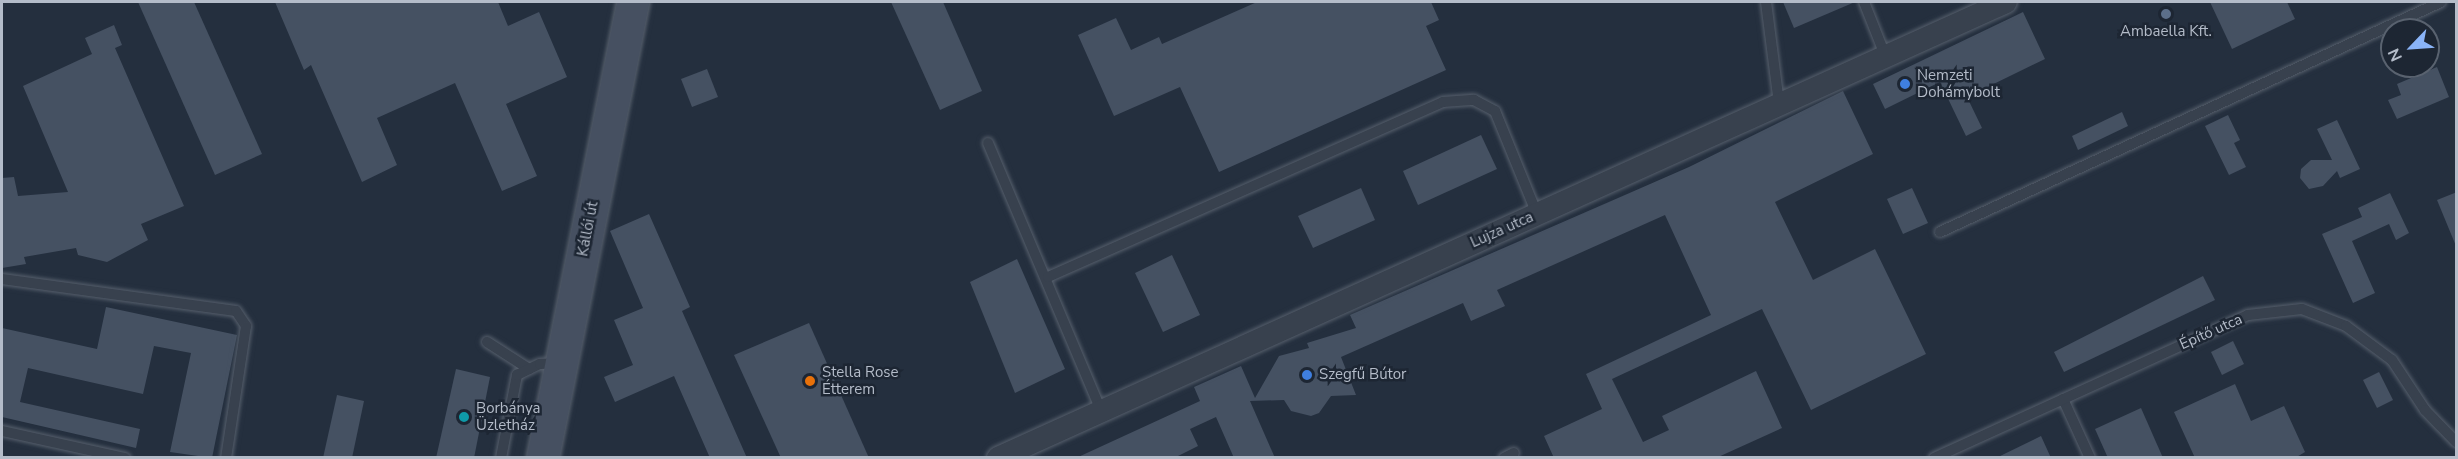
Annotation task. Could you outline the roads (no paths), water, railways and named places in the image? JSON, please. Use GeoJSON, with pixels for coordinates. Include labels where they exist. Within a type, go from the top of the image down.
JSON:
{"type":"FeatureCollection","features":[{"type":"Feature","properties":{"kind":"main road","name":"Kállói út"},"geometry":{"type":"LineString","coordinates":[[543,458],[633,2]]}},
{"type":"Feature","properties":{"kind":"street","name":"Lujza utca"},"geometry":{"type":"LineString","coordinates":[[998,458],[2006,2]]}},
{"type":"Feature","properties":{"kind":"lane"},"geometry":{"type":"LineString","coordinates":[[1766,2],[1779,104]]}},
{"type":"Feature","properties":{"kind":"lane"},"geometry":{"type":"LineString","coordinates":[[1864,2],[1885,55]]}},
{"type":"Feature","properties":{"kind":"lane"},"geometry":{"type":"LineString","coordinates":[[1940,232],[2441,2]]}},
{"type":"Feature","properties":{"kind":"lane"},"geometry":{"type":"LineString","coordinates":[[1048,277],[1443,102],[1474,100],[1495,111],[1538,214]]}},
{"type":"Feature","properties":{"kind":"lane"},"geometry":{"type":"LineString","coordinates":[[988,143],[1048,277],[1101,411]]}},
{"type":"Feature","properties":{"kind":"lane"},"geometry":{"type":"LineString","coordinates":[[2,279],[236,311],[246,326],[226,458]]}},
{"type":"Feature","properties":{"kind":"lane","name":"Építő utca"},"geometry":{"type":"LineString","coordinates":[[1934,458],[2247,315],[2302,309],[2346,326],[2392,360],[2425,410],[2457,442]]}},
{"type":"Feature","properties":{"kind":"lane"},"geometry":{"type":"LineString","coordinates":[[487,342],[529,369]]}},
{"type":"Feature","properties":{"kind":"lane"},"geometry":{"type":"LineString","coordinates":[[501,458],[517,375],[529,369],[561,362]]}},
{"type":"Feature","properties":{"kind":"lane"},"geometry":{"type":"LineString","coordinates":[[2063,399],[2090,458]]}},
{"type":"Feature","properties":{"kind":"lane"},"geometry":{"type":"LineString","coordinates":[[2,431],[125,458]]}},
{"type":"Feature","properties":{"kind":"place","name":"Ambaella Kft."},"geometry":{"type":"Point","coordinates":[2166,14]}},
{"type":"Feature","properties":{"kind":"place","name":"Nemzeti Dohámybolt"},"geometry":{"type":"Point","coordinates":[1905,84]}},
{"type":"Feature","properties":{"kind":"place","name":"Szegfű Bútor"},"geometry":{"type":"Point","coordinates":[1307,375]}},
{"type":"Feature","properties":{"kind":"place","name":"Stella Rose Étterem"},"geometry":{"type":"Point","coordinates":[810,381]}},
{"type":"Feature","properties":{"kind":"place","name":"Borbánya Üzletház"},"geometry":{"type":"Point","coordinates":[464,417]}}]}
